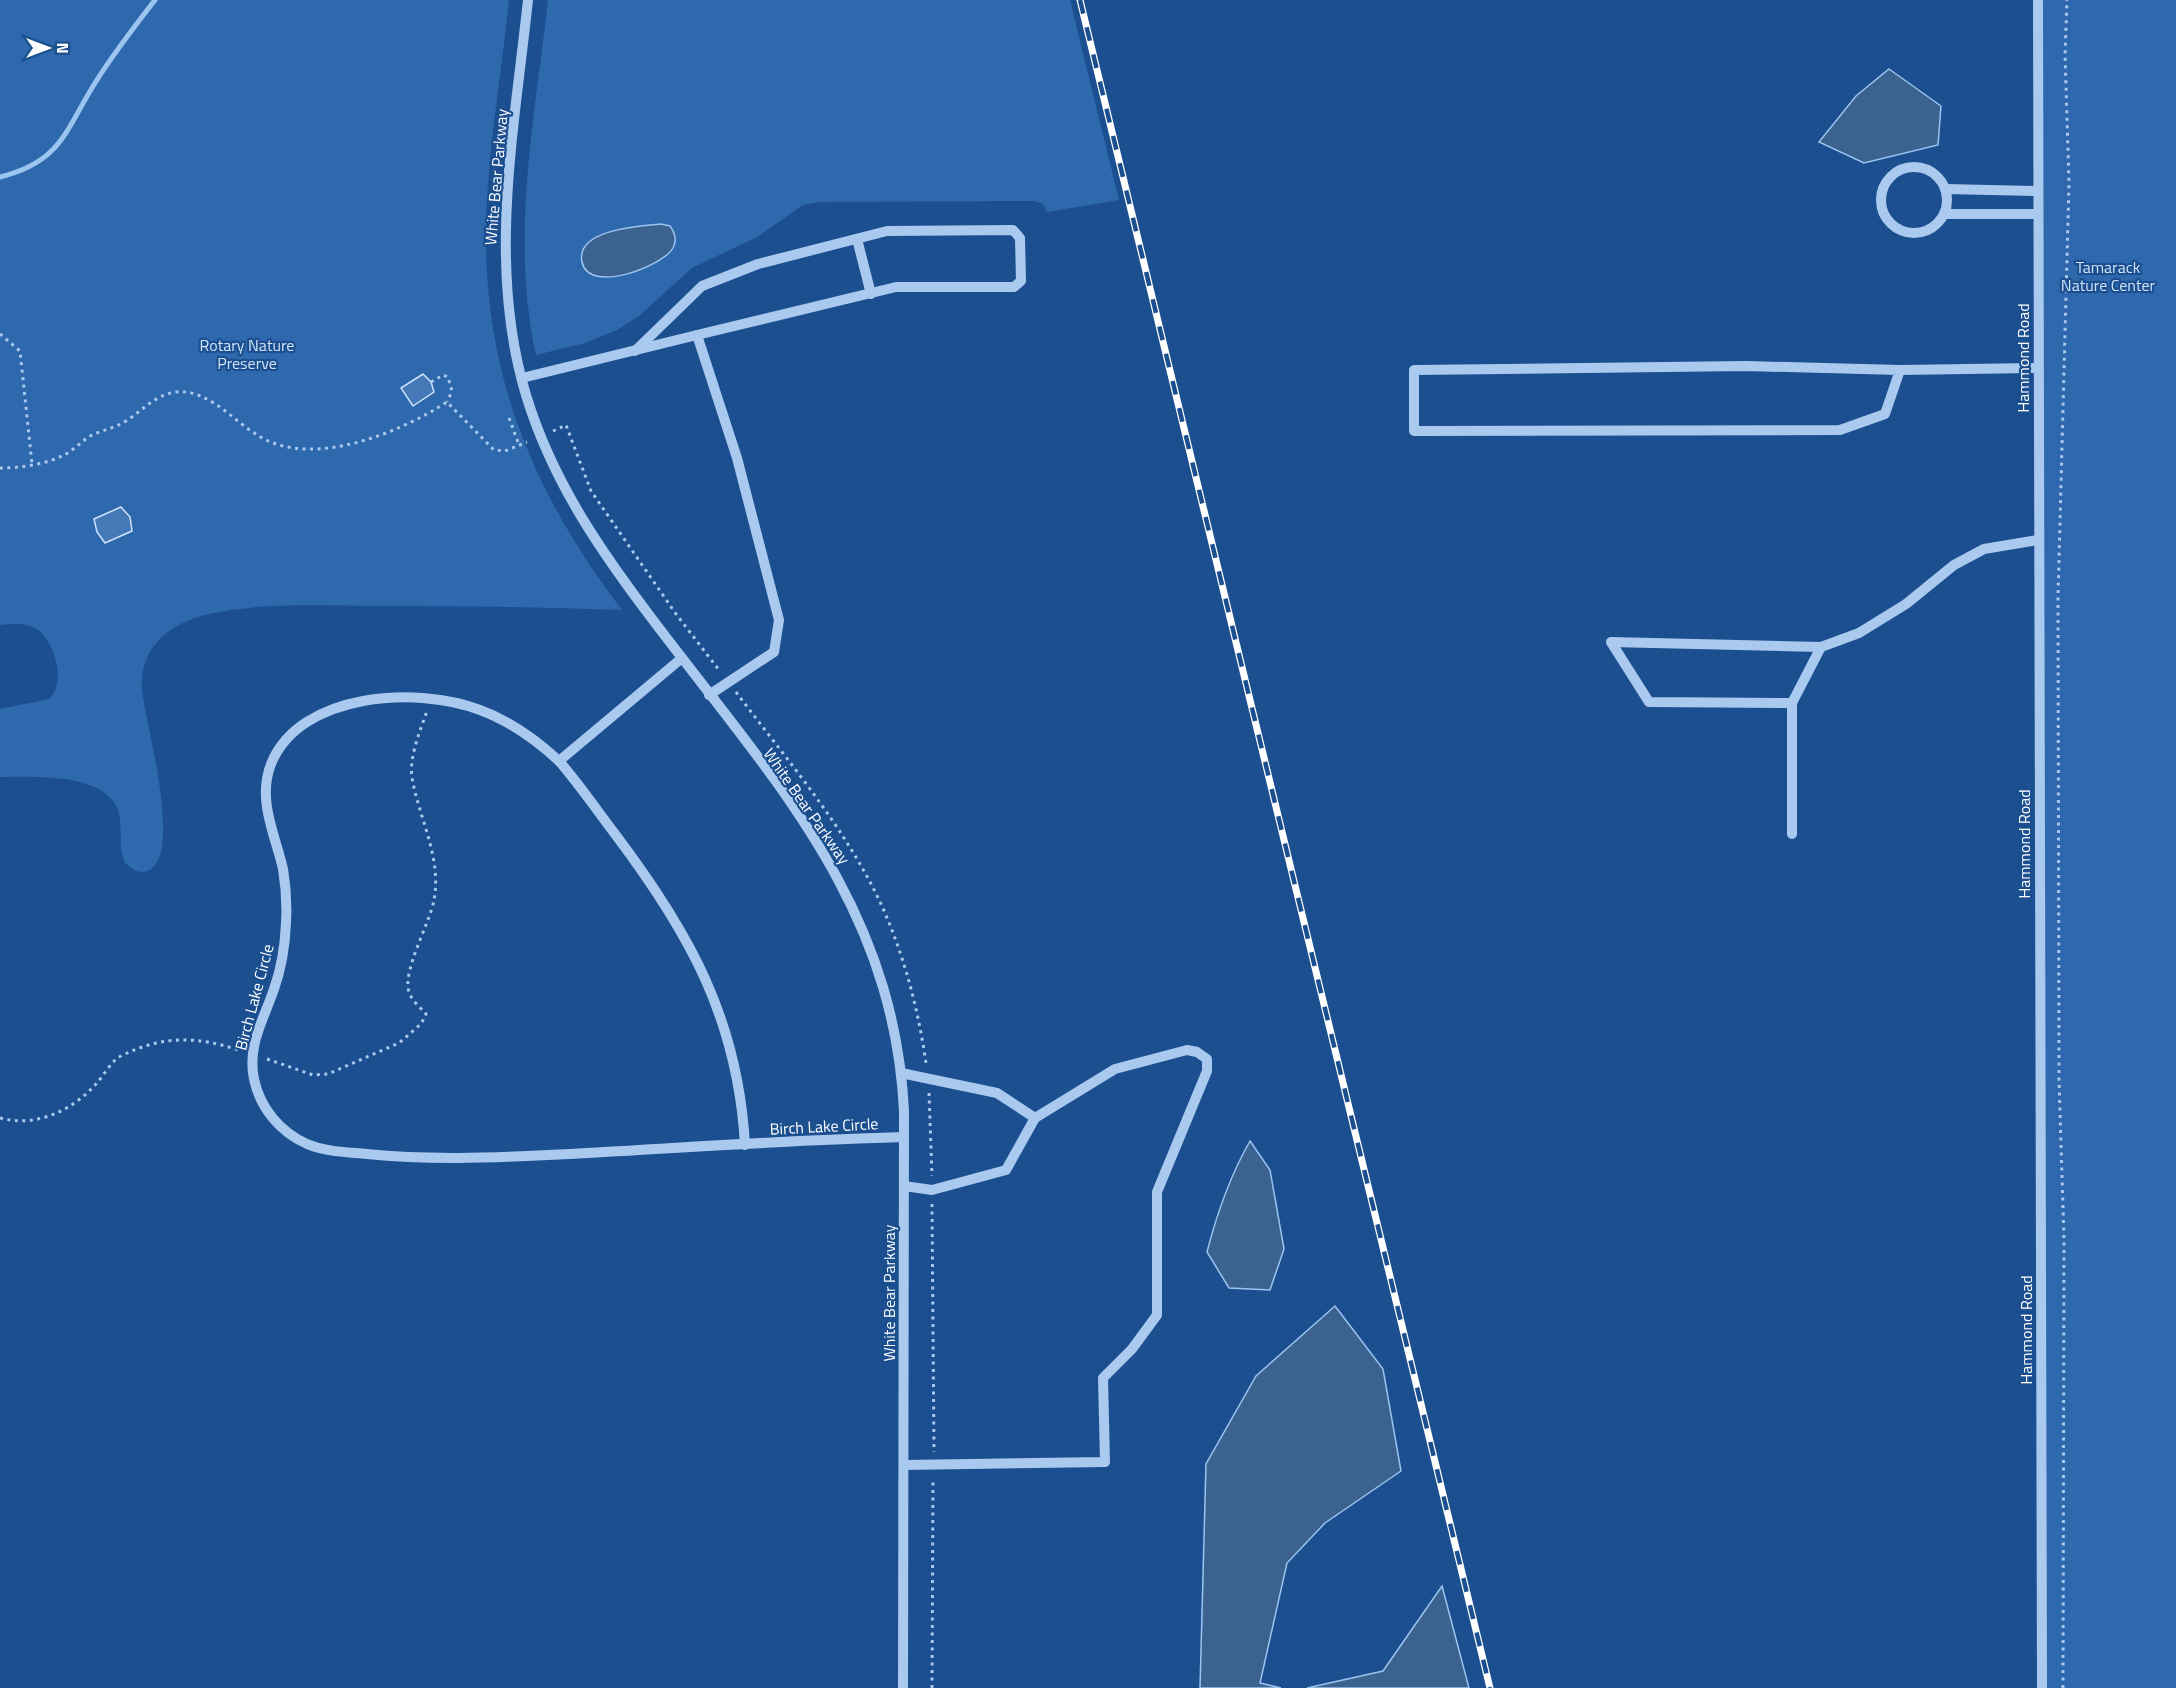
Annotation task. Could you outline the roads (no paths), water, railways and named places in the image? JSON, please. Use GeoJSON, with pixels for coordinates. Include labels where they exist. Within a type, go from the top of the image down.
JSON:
{"type":"FeatureCollection","features":[{"type":"Feature","properties":{"kind":"street","name":"White Bear Parkway"},"geometry":{"type":"LineString","coordinates":[[528,0],[505,231],[508,311],[522,378],[540,436],[573,507],[610,563],[807,827],[851,902],[872,951],[885,991],[901,1073],[904,1137],[903,1688]]}},
{"type":"Feature","properties":{"kind":"street","name":"Hammond Road"},"geometry":{"type":"LineString","coordinates":[[2038,0],[2042,1688]]}},
{"type":"Feature","properties":{"kind":"street"},"geometry":{"type":"LineString","coordinates":[[1908,167],[1931,171],[1946,189],[1948,199],[1944,214],[1935,227],[1926,232],[1905,232],[1888,221],[1881,200],[1883,189],[1889,179],[1908,167]]}},
{"type":"Feature","properties":{"kind":"street"},"geometry":{"type":"LineString","coordinates":[[1946,189],[2038,191]]}},
{"type":"Feature","properties":{"kind":"street"},"geometry":{"type":"LineString","coordinates":[[1944,214],[2038,214]]}},
{"type":"Feature","properties":{"kind":"street"},"geometry":{"type":"LineString","coordinates":[[522,378],[635,351],[697,335],[870,294],[896,287],[1014,287],[1021,281],[1020,238],[1013,230],[887,231],[758,264],[702,286],[635,351]]}},
{"type":"Feature","properties":{"kind":"street"},"geometry":{"type":"LineString","coordinates":[[857,238],[870,294]]}},
{"type":"Feature","properties":{"kind":"street"},"geometry":{"type":"LineString","coordinates":[[697,335],[737,458],[779,620],[774,652],[709,694]]}},
{"type":"Feature","properties":{"kind":"street"},"geometry":{"type":"LineString","coordinates":[[1900,370],[1885,414],[1840,430],[1414,431],[1414,370],[1746,366],[1900,370],[2038,368]]}},
{"type":"Feature","properties":{"kind":"street"},"geometry":{"type":"LineString","coordinates":[[1792,703],[1649,702],[1611,642],[1821,647],[1859,633],[1897,610],[1954,565],[1984,549],[2038,540]]}},
{"type":"Feature","properties":{"kind":"street"},"geometry":{"type":"LineString","coordinates":[[1792,834],[1792,703],[1821,647]]}},
{"type":"Feature","properties":{"kind":"street"},"geometry":{"type":"LineString","coordinates":[[558,761],[682,658]]}},
{"type":"Feature","properties":{"kind":"street","name":"Birch Lake Circle"},"geometry":{"type":"LineString","coordinates":[[745,1145],[742,1107],[732,1054],[716,1002],[694,952],[644,872],[558,761],[522,731],[496,717],[470,706],[431,698],[389,698],[334,710],[294,731],[275,757],[268,774],[266,798],[285,884],[286,935],[278,977],[256,1033],[252,1054],[255,1083],[268,1112],[294,1137],[329,1150],[451,1159],[745,1145],[904,1137]]}},
{"type":"Feature","properties":{"kind":"street"},"geometry":{"type":"LineString","coordinates":[[904,1186],[932,1190],[1006,1170],[1035,1118],[1115,1069],[1187,1050],[1197,1052],[1207,1059],[1207,1071],[1157,1192],[1156,1315],[1132,1349],[1102,1378],[1105,1462],[904,1465]]}},
{"type":"Feature","properties":{"kind":"street"},"geometry":{"type":"LineString","coordinates":[[901,1073],[997,1093],[1035,1118]]}},
{"type":"Feature","properties":{"kind":"waterway"},"geometry":{"type":"LineString","coordinates":[[0,177],[36,163],[59,142],[109,62],[155,0]]}},
{"type":"Feature","properties":{"kind":"railway"},"geometry":{"type":"LineString","coordinates":[[1080,0],[1490,1688]]}},
{"type":"Feature","properties":{"kind":"park label","name":"Tamarack Nature Center"},"geometry":{"type":"Point","coordinates":[2108,276]}},
{"type":"Feature","properties":{"kind":"park label","name":"Rotary Nature Preserve"},"geometry":{"type":"Point","coordinates":[247,354]}}]}
